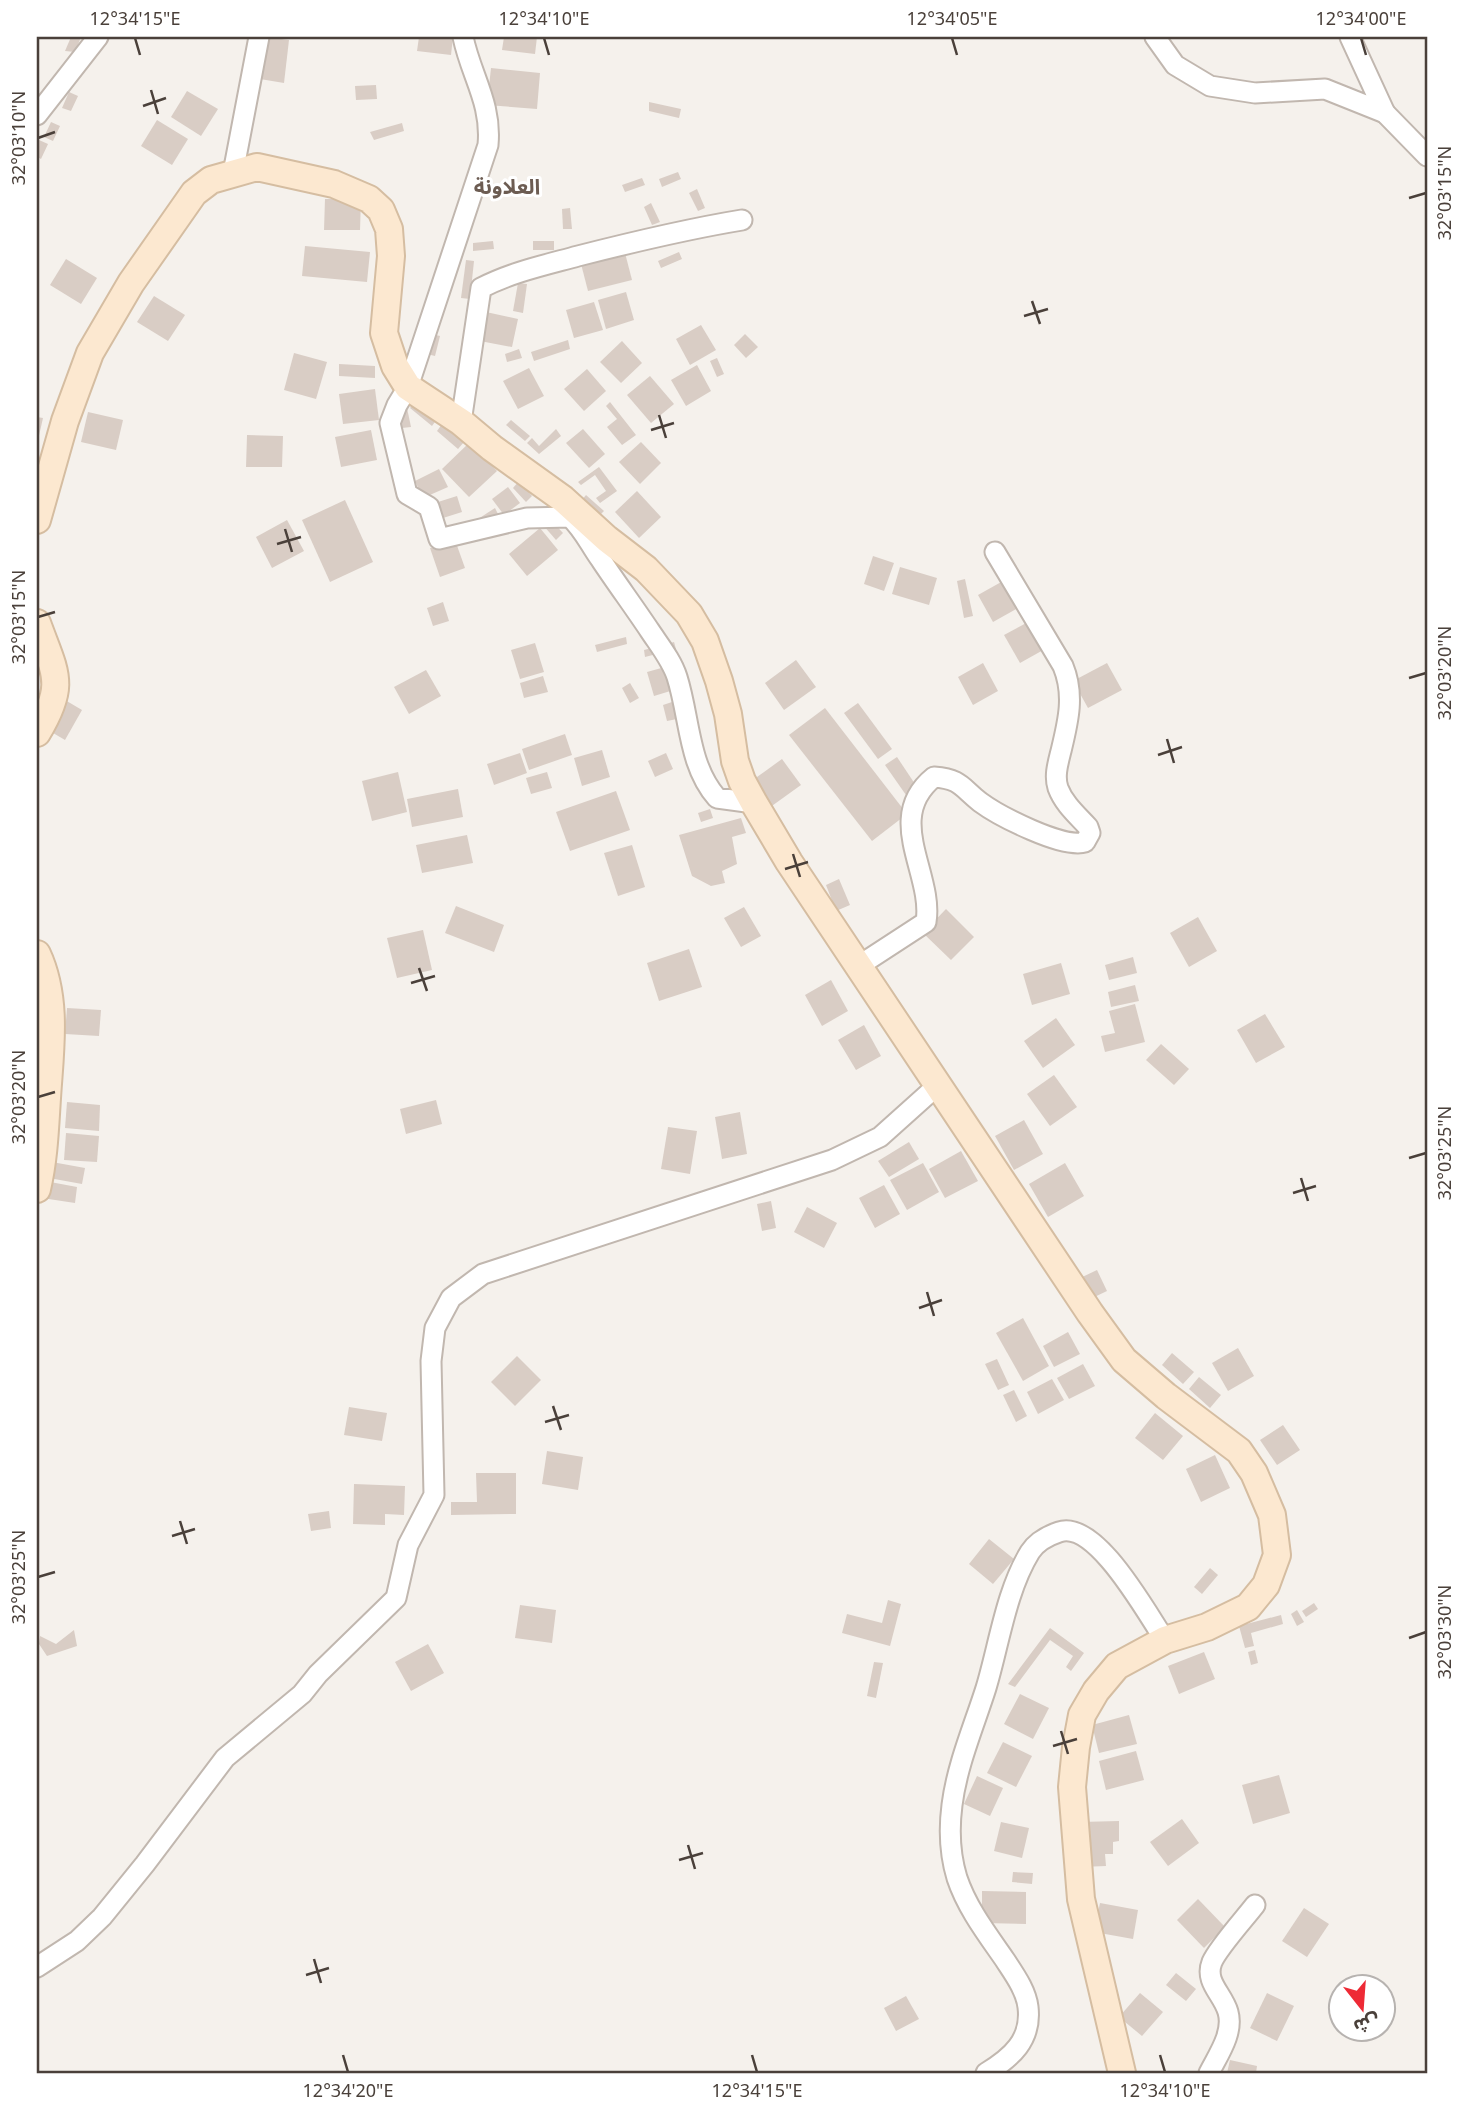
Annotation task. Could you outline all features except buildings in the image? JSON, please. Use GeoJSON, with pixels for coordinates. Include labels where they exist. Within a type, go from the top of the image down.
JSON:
{"type":"FeatureCollection","features":[{"type":"Feature","properties":{"kind":"street"},"geometry":{"type":"LineString","coordinates":[[37,115],[98,37]]}},
{"type":"Feature","properties":{"kind":"street"},"geometry":{"type":"LineString","coordinates":[[233,173],[259,37]]}},
{"type":"Feature","properties":{"kind":"street"},"geometry":{"type":"LineString","coordinates":[[463,37],[487,109],[490,125],[488,145],[408,387],[390,424],[407,494],[429,507],[439,539],[527,518],[570,517],[583,529],[597,555],[666,655],[676,675],[692,745],[700,773],[708,788],[717,798],[754,803]]}},
{"type":"Feature","properties":{"kind":"street"},"geometry":{"type":"LineString","coordinates":[[1155,37],[1175,65],[1210,86],[1255,93],[1325,89],[1385,113]]}},
{"type":"Feature","properties":{"kind":"street"},"geometry":{"type":"LineString","coordinates":[[1350,37],[1385,113],[1427,156]]}},
{"type":"Feature","properties":{"kind":"street"},"geometry":{"type":"LineString","coordinates":[[37,520],[65,421],[90,352],[131,283],[194,192],[211,180],[257,167],[306,177],[352,191],[369,199],[381,210],[390,229],[391,256],[384,333],[395,366],[408,387],[461,422],[492,449],[563,499],[607,539],[646,569],[689,614],[705,641],[719,681],[728,714],[735,761],[742,781],[789,862],[1124,1360],[1166,1396],[1239,1451],[1254,1473],[1272,1515],[1277,1555],[1266,1585],[1248,1607],[1207,1627],[1165,1640],[1117,1666],[1096,1691],[1082,1715],[1072,1787],[1081,1899],[1122,2073]]}},
{"type":"Feature","properties":{"kind":"street"},"geometry":{"type":"LineString","coordinates":[[461,422],[481,288],[505,276],[599,251],[742,220]]}},
{"type":"Feature","properties":{"kind":"street"},"geometry":{"type":"LineString","coordinates":[[860,965],[926,922],[927,897],[915,858],[913,804],[922,787],[934,778],[952,779],[981,803],[1049,836],[1079,844],[1085,842],[1090,833],[1062,796],[1056,772],[1070,701],[1069,682],[1063,666],[995,552]]}},
{"type":"Feature","properties":{"kind":"street"},"geometry":{"type":"LineString","coordinates":[[37,623],[55,671],[57,688],[48,714],[37,733]]}},
{"type":"Feature","properties":{"kind":"street"},"geometry":{"type":"LineString","coordinates":[[37,954],[45,972],[51,1012],[43,1157],[37,1189]]}},
{"type":"Feature","properties":{"kind":"street"},"geometry":{"type":"LineString","coordinates":[[37,1967],[77,1941],[102,1917],[225,1758],[302,1693],[396,1598],[408,1545],[434,1495],[430,1361],[435,1328],[451,1298],[483,1274],[832,1160],[880,1137],[938,1085]]}},
{"type":"Feature","properties":{"kind":"street"},"geometry":{"type":"LineString","coordinates":[[986,2073],[1013,2054],[1021,2044],[1027,2031],[1028,2007],[1023,1990],[972,1911],[957,1877],[950,1838],[952,1804],[1004,1621],[1020,1572],[1031,1550],[1044,1537],[1063,1530],[1081,1535],[1100,1547],[1118,1569],[1165,1640]]}},
{"type":"Feature","properties":{"kind":"street"},"geometry":{"type":"LineString","coordinates":[[1209,2073],[1227,2035],[1228,2024],[1228,2011],[1212,1983],[1210,1974],[1213,1961],[1255,1905]]}},
{"type":"Feature","properties":{"kind":"district","name":"العلاونة"},"geometry":{"type":"Point","coordinates":[507,186]}}]}
